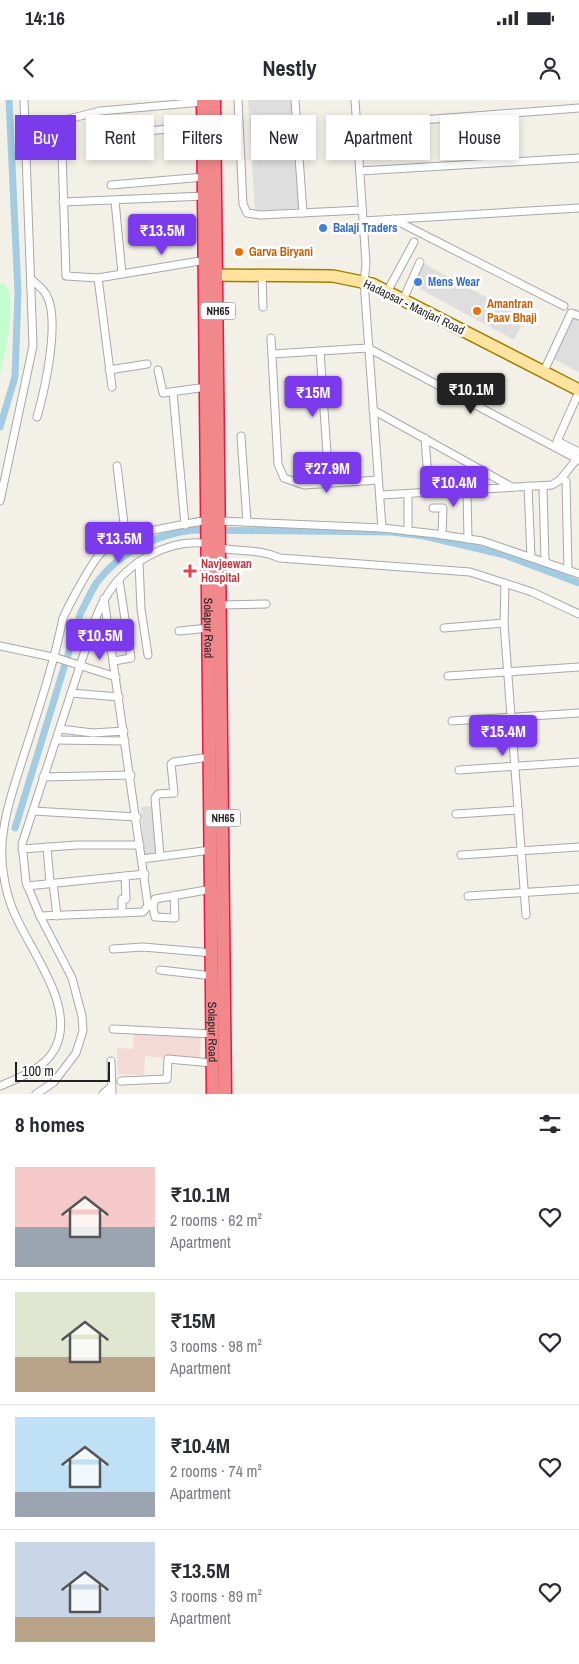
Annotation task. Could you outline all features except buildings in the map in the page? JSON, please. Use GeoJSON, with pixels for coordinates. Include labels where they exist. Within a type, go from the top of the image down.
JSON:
{"type":"FeatureCollection","features":[{"type":"Feature","properties":{"kind":"highway","name":"Solapur Road"},"geometry":{"type":"LineString","coordinates":[[205,115],[207,100]]}},
{"type":"Feature","properties":{"kind":"highway","name":"Solapur Road"},"geometry":{"type":"LineString","coordinates":[[207,100],[212,275],[214,522],[209,628],[213,1094]]}},
{"type":"Feature","properties":{"kind":"highway","name":"Solapur Road"},"geometry":{"type":"LineString","coordinates":[[204,160],[206,260],[212,275],[207,387],[214,522]]}},
{"type":"Feature","properties":{"kind":"highway","name":"Solapur Road"},"geometry":{"type":"LineString","coordinates":[[214,543],[220,605],[225,1094]]}},
{"type":"Feature","properties":{"kind":"main road","name":"Hadapsar - Manjari Road"},"geometry":{"type":"LineString","coordinates":[[212,275],[333,276],[364,282],[578,389]]}},
{"type":"Feature","properties":{"kind":"street"},"geometry":{"type":"LineString","coordinates":[[24,100],[25,115]]}},
{"type":"Feature","properties":{"kind":"street"},"geometry":{"type":"LineString","coordinates":[[76,117],[100,111],[207,100]]}},
{"type":"Feature","properties":{"kind":"street"},"geometry":{"type":"LineString","coordinates":[[238,100],[243,204],[247,213],[362,210]]}},
{"type":"Feature","properties":{"kind":"street"},"geometry":{"type":"LineString","coordinates":[[296,100],[303,213]]}},
{"type":"Feature","properties":{"kind":"street"},"geometry":{"type":"LineString","coordinates":[[355,100],[356,115]]}},
{"type":"Feature","properties":{"kind":"street"},"geometry":{"type":"LineString","coordinates":[[430,119],[579,108]]}},
{"type":"Feature","properties":{"kind":"street"},"geometry":{"type":"LineString","coordinates":[[360,171],[579,158]]}},
{"type":"Feature","properties":{"kind":"street"},"geometry":{"type":"LineString","coordinates":[[0,502],[33,346],[26,160]]}},
{"type":"Feature","properties":{"kind":"street"},"geometry":{"type":"LineString","coordinates":[[62,160],[66,276],[98,278],[206,260]]}},
{"type":"Feature","properties":{"kind":"street"},"geometry":{"type":"LineString","coordinates":[[359,160],[366,264],[364,282],[368,348],[378,480],[381,495],[382,528]]}},
{"type":"Feature","properties":{"kind":"street"},"geometry":{"type":"LineString","coordinates":[[111,186],[204,177]]}},
{"type":"Feature","properties":{"kind":"street"},"geometry":{"type":"LineString","coordinates":[[64,202],[204,196]]}},
{"type":"Feature","properties":{"kind":"street"},"geometry":{"type":"LineString","coordinates":[[115,201],[122,274]]}},
{"type":"Feature","properties":{"kind":"street"},"geometry":{"type":"LineString","coordinates":[[363,221],[579,208]]}},
{"type":"Feature","properties":{"kind":"street"},"geometry":{"type":"LineString","coordinates":[[393,219],[564,306]]}},
{"type":"Feature","properties":{"kind":"street"},"geometry":{"type":"LineString","coordinates":[[387,292],[414,242]]}},
{"type":"Feature","properties":{"kind":"street"},"geometry":{"type":"LineString","coordinates":[[402,300],[420,262]]}},
{"type":"Feature","properties":{"kind":"street"},"geometry":{"type":"LineString","coordinates":[[262,275],[263,306]]}},
{"type":"Feature","properties":{"kind":"street"},"geometry":{"type":"LineString","coordinates":[[98,278],[112,388]]}},
{"type":"Feature","properties":{"kind":"street"},"geometry":{"type":"LineString","coordinates":[[31,279],[47,294],[50,302],[49,358],[37,417]]}},
{"type":"Feature","properties":{"kind":"street"},"geometry":{"type":"LineString","coordinates":[[544,372],[571,313],[579,316]]}},
{"type":"Feature","properties":{"kind":"street"},"geometry":{"type":"LineString","coordinates":[[272,338],[278,464],[284,478],[304,485],[378,480]]}},
{"type":"Feature","properties":{"kind":"street"},"geometry":{"type":"LineString","coordinates":[[272,354],[368,348],[578,460],[557,483],[543,486],[381,495]]}},
{"type":"Feature","properties":{"kind":"street"},"geometry":{"type":"LineString","coordinates":[[320,351],[329,483]]}},
{"type":"Feature","properties":{"kind":"street"},"geometry":{"type":"LineString","coordinates":[[110,370],[147,364]]}},
{"type":"Feature","properties":{"kind":"street"},"geometry":{"type":"LineString","coordinates":[[158,370],[162,392],[207,387]]}},
{"type":"Feature","properties":{"kind":"street"},"geometry":{"type":"LineString","coordinates":[[578,389],[557,442],[579,452]]}},
{"type":"Feature","properties":{"kind":"street"},"geometry":{"type":"LineString","coordinates":[[173,392],[185,525]]}},
{"type":"Feature","properties":{"kind":"street"},"geometry":{"type":"LineString","coordinates":[[373,410],[512,487]]}},
{"type":"Feature","properties":{"kind":"street"},"geometry":{"type":"LineString","coordinates":[[241,436],[247,522]]}},
{"type":"Feature","properties":{"kind":"street"},"geometry":{"type":"LineString","coordinates":[[425,438],[429,492]]}},
{"type":"Feature","properties":{"kind":"street"},"geometry":{"type":"LineString","coordinates":[[117,466],[126,540]]}},
{"type":"Feature","properties":{"kind":"street"},"geometry":{"type":"LineString","coordinates":[[566,481],[568,570]]}},
{"type":"Feature","properties":{"kind":"street"},"geometry":{"type":"LineString","coordinates":[[528,486],[531,558]]}},
{"type":"Feature","properties":{"kind":"street"},"geometry":{"type":"LineString","coordinates":[[543,486],[545,561]]}},
{"type":"Feature","properties":{"kind":"street"},"geometry":{"type":"LineString","coordinates":[[467,490],[468,539]]}},
{"type":"Feature","properties":{"kind":"street"},"geometry":{"type":"LineString","coordinates":[[408,494],[408,531]]}},
{"type":"Feature","properties":{"kind":"street"},"geometry":{"type":"LineString","coordinates":[[433,508],[443,508],[442,535]]}},
{"type":"Feature","properties":{"kind":"street"},"geometry":{"type":"LineString","coordinates":[[0,1086],[32,1072],[48,1060],[55,1051],[60,1038],[61,1024],[56,998],[11,906],[2,859],[4,821],[55,658],[68,607],[97,558],[107,549],[126,540],[151,532],[185,525],[214,522],[382,528],[482,541],[579,574]]}},
{"type":"Feature","properties":{"kind":"street"},"geometry":{"type":"LineString","coordinates":[[36,1094],[54,1082],[76,1053],[83,1031],[82,1009],[72,978],[40,916],[27,886],[22,839],[60,730],[71,693],[76,665],[104,598],[119,580],[139,562],[164,548],[214,543],[267,552],[280,558],[470,572],[532,592],[579,614]]}},
{"type":"Feature","properties":{"kind":"street"},"geometry":{"type":"LineString","coordinates":[[139,562],[141,609],[148,655]]}},
{"type":"Feature","properties":{"kind":"street"},"geometry":{"type":"LineString","coordinates":[[114,661],[131,658],[119,580]]}},
{"type":"Feature","properties":{"kind":"street"},"geometry":{"type":"LineString","coordinates":[[506,583],[504,623],[526,915]]}},
{"type":"Feature","properties":{"kind":"street"},"geometry":{"type":"LineString","coordinates":[[40,916],[122,913],[146,910],[148,901],[104,598]]}},
{"type":"Feature","properties":{"kind":"street"},"geometry":{"type":"LineString","coordinates":[[220,605],[266,604]]}},
{"type":"Feature","properties":{"kind":"street"},"geometry":{"type":"LineString","coordinates":[[444,628],[504,623]]}},
{"type":"Feature","properties":{"kind":"street"},"geometry":{"type":"LineString","coordinates":[[179,631],[209,628]]}},
{"type":"Feature","properties":{"kind":"street"},"geometry":{"type":"LineString","coordinates":[[0,646],[55,658],[116,677]]}},
{"type":"Feature","properties":{"kind":"street"},"geometry":{"type":"LineString","coordinates":[[448,676],[579,667]]}},
{"type":"Feature","properties":{"kind":"street"},"geometry":{"type":"LineString","coordinates":[[71,693],[119,697]]}},
{"type":"Feature","properties":{"kind":"street"},"geometry":{"type":"LineString","coordinates":[[452,721],[579,712]]}},
{"type":"Feature","properties":{"kind":"street"},"geometry":{"type":"LineString","coordinates":[[60,730],[93,733],[124,731]]}},
{"type":"Feature","properties":{"kind":"street"},"geometry":{"type":"LineString","coordinates":[[56,740],[125,741]]}},
{"type":"Feature","properties":{"kind":"street"},"geometry":{"type":"LineString","coordinates":[[160,856],[155,798],[158,794],[171,794],[175,790],[171,764],[210,757]]}},
{"type":"Feature","properties":{"kind":"street"},"geometry":{"type":"LineString","coordinates":[[459,770],[579,762]]}},
{"type":"Feature","properties":{"kind":"street"},"geometry":{"type":"LineString","coordinates":[[43,777],[131,774]]}},
{"type":"Feature","properties":{"kind":"street"},"geometry":{"type":"LineString","coordinates":[[456,814],[518,810]]}},
{"type":"Feature","properties":{"kind":"street"},"geometry":{"type":"LineString","coordinates":[[33,811],[136,817]]}},
{"type":"Feature","properties":{"kind":"street"},"geometry":{"type":"LineString","coordinates":[[22,850],[77,845],[140,845]]}},
{"type":"Feature","properties":{"kind":"street"},"geometry":{"type":"LineString","coordinates":[[47,847],[57,916]]}},
{"type":"Feature","properties":{"kind":"street"},"geometry":{"type":"LineString","coordinates":[[461,855],[579,847]]}},
{"type":"Feature","properties":{"kind":"street"},"geometry":{"type":"LineString","coordinates":[[142,859],[211,850]]}},
{"type":"Feature","properties":{"kind":"street"},"geometry":{"type":"LineString","coordinates":[[27,886],[145,874]]}},
{"type":"Feature","properties":{"kind":"street"},"geometry":{"type":"LineString","coordinates":[[122,913],[122,899],[126,899],[124,876]]}},
{"type":"Feature","properties":{"kind":"street"},"geometry":{"type":"LineString","coordinates":[[174,895],[212,889]]}},
{"type":"Feature","properties":{"kind":"street"},"geometry":{"type":"LineString","coordinates":[[468,896],[579,889]]}},
{"type":"Feature","properties":{"kind":"street"},"geometry":{"type":"LineString","coordinates":[[113,949],[143,947],[213,953]]}},
{"type":"Feature","properties":{"kind":"street"},"geometry":{"type":"LineString","coordinates":[[160,970],[213,976]]}},
{"type":"Feature","properties":{"kind":"street"},"geometry":{"type":"LineString","coordinates":[[113,1029],[213,1034]]}},
{"type":"Feature","properties":{"kind":"street"},"geometry":{"type":"LineString","coordinates":[[121,1081],[167,1079],[168,1059],[212,1063]]}},
{"type":"Feature","properties":{"kind":"street"},"geometry":{"type":"LineString","coordinates":[[103,1094],[112,1091],[112,1061]]}},
{"type":"Feature","properties":{"kind":"shaded area"},"geometry":{"type":"Polygon","coordinates":[[[248,100],[294,100],[295,115],[251,115],[251,148],[248,100]]]}},
{"type":"Feature","properties":{"kind":"shaded area"},"geometry":{"type":"Polygon","coordinates":[[[252,160],[298,160],[301,208],[255,211],[252,160]]]}},
{"type":"Feature","properties":{"kind":"shaded area"},"geometry":{"type":"Polygon","coordinates":[[[419,261],[525,318],[514,340],[409,283],[419,261]]]}},
{"type":"Feature","properties":{"kind":"shaded area"},"geometry":{"type":"Polygon","coordinates":[[[575,308],[579,310],[579,372],[549,357],[575,308]]]}},
{"type":"Feature","properties":{"kind":"shaded area"},"geometry":{"type":"Polygon","coordinates":[[[154,806],[157,854],[144,857],[141,807],[154,806]]]}},
{"type":"Feature","properties":{"kind":"shaded area"},"geometry":{"type":"Polygon","coordinates":[[[134,1033],[201,1036],[199,1061],[145,1056],[144,1075],[118,1074],[117,1048],[133,1049],[134,1033]]]}},
{"type":"Feature","properties":{"kind":"green space"},"geometry":{"type":"Polygon","coordinates":[[[0,283],[5,284],[9,291],[10,314],[0,374],[0,283]]]}},
{"type":"Feature","properties":{"kind":"waterway"},"geometry":{"type":"LineString","coordinates":[[0,427],[15,377],[18,292],[9,100]]}},
{"type":"Feature","properties":{"kind":"waterway"},"geometry":{"type":"LineString","coordinates":[[15,828],[81,612],[107,570],[128,553],[153,540],[192,530],[392,532],[424,536],[505,555],[579,583]]}},
{"type":"Feature","properties":{"kind":"place","name":"Balaji Traders"},"geometry":{"type":"Point","coordinates":[323,228]}},
{"type":"Feature","properties":{"kind":"place","name":"Garva Biryani"},"geometry":{"type":"Point","coordinates":[239,252]}},
{"type":"Feature","properties":{"kind":"place","name":"Mens Wear"},"geometry":{"type":"Point","coordinates":[418,282]}},
{"type":"Feature","properties":{"kind":"place","name":"Amantran Paav Bhaji"},"geometry":{"type":"Point","coordinates":[477,311]}},
{"type":"Feature","properties":{"kind":"place","name":"Navjeewan Hospital"},"geometry":{"type":"Point","coordinates":[190,571]}}]}
